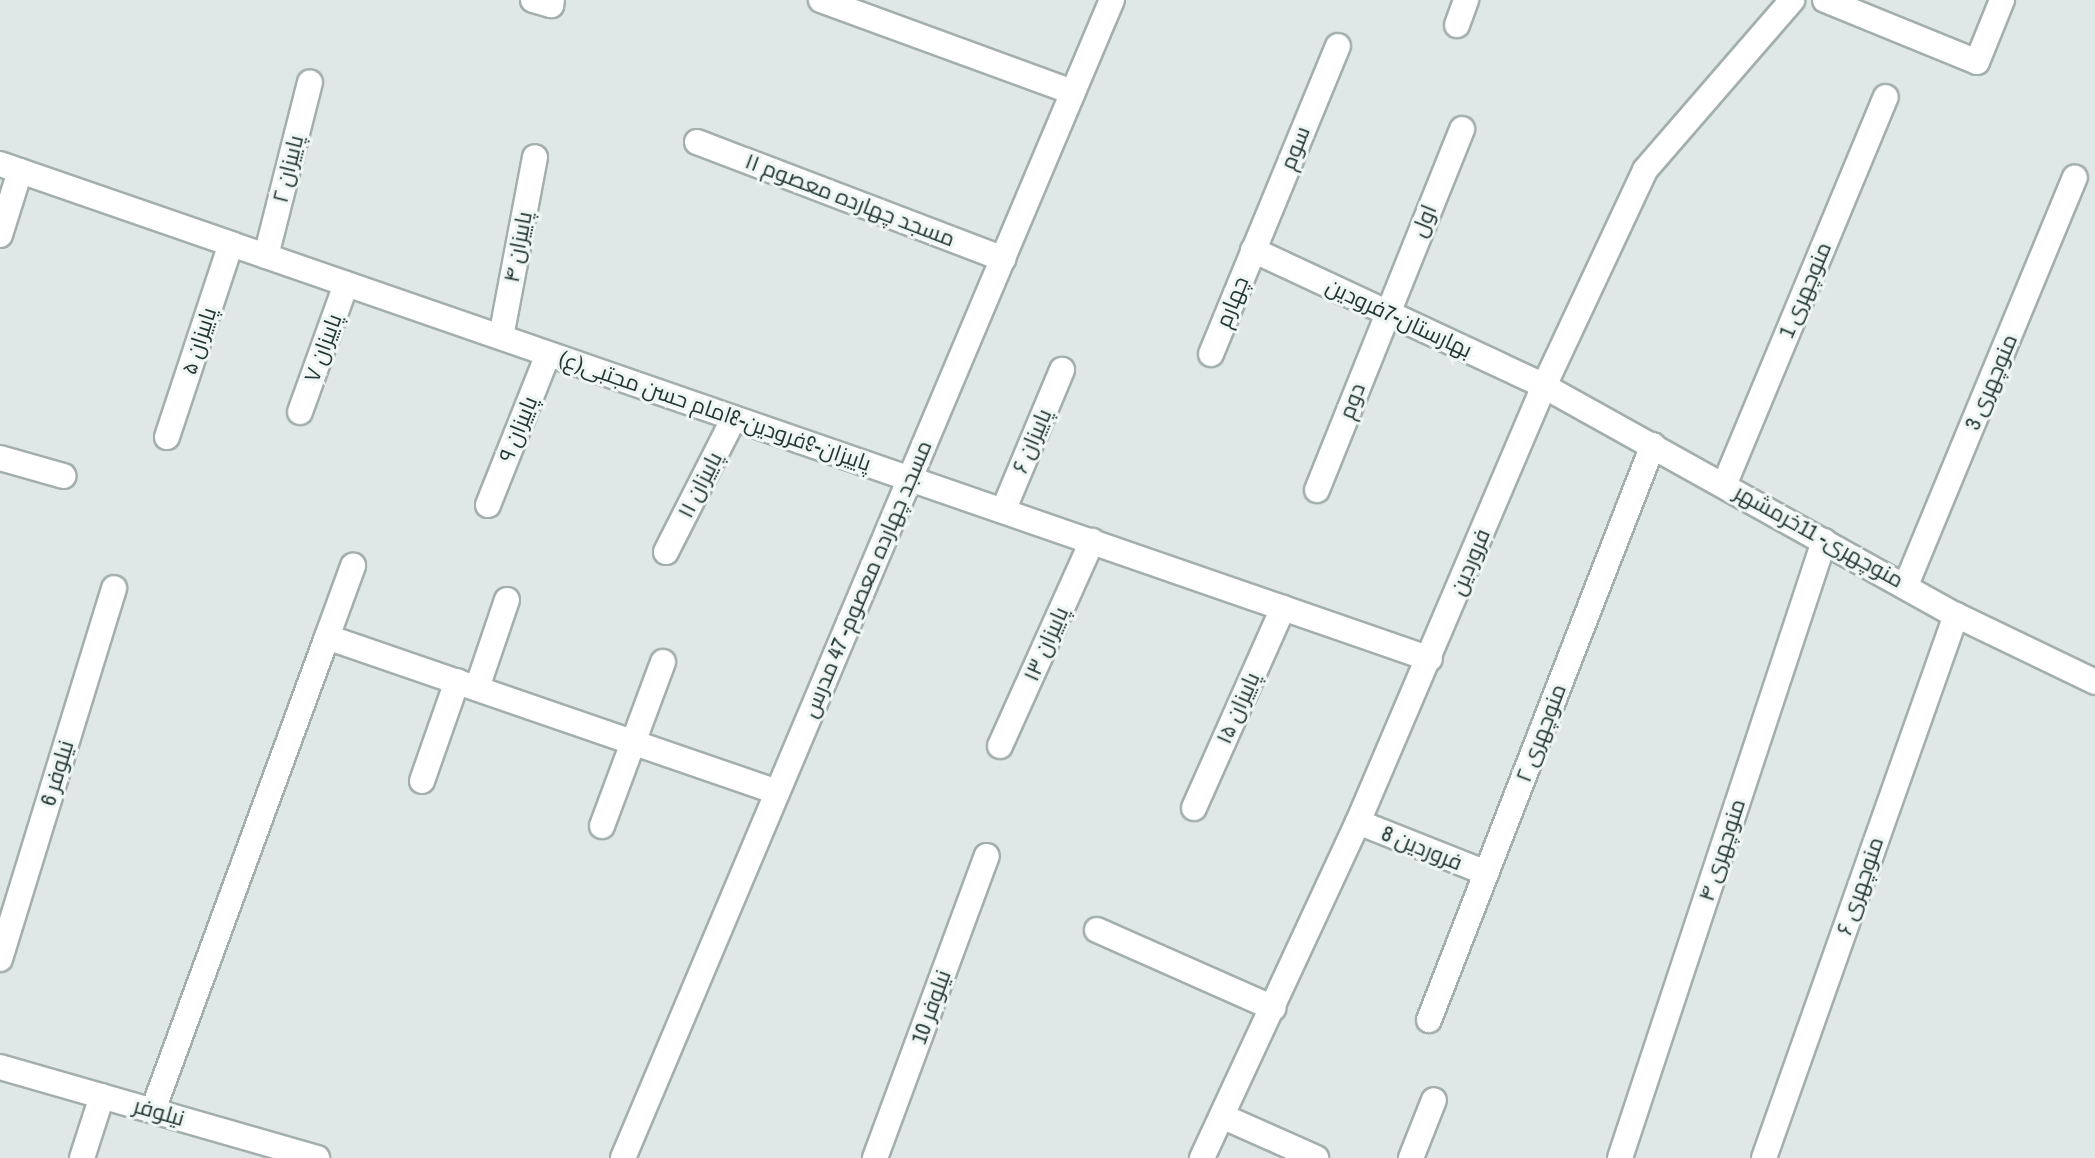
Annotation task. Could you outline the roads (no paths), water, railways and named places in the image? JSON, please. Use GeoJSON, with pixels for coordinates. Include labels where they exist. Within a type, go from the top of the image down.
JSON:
{"type":"FeatureCollection","features":[{"type":"Feature","properties":{"kind":"street"},"geometry":{"type":"LineString","coordinates":[[821,0],[1073,92]]}},
{"type":"Feature","properties":{"kind":"street","name":"مسجد چهارده معصوم- 47 مدرس"},"geometry":{"type":"LineString","coordinates":[[623,1158],[1112,0]]}},
{"type":"Feature","properties":{"kind":"street"},"geometry":{"type":"LineString","coordinates":[[1457,25],[1466,0]]}},
{"type":"Feature","properties":{"kind":"street","name":"فروردین"},"geometry":{"type":"LineString","coordinates":[[1202,1158],[1224,1117],[1358,822],[1544,386],[1645,170],[1792,0]]}},
{"type":"Feature","properties":{"kind":"street"},"geometry":{"type":"LineString","coordinates":[[1825,0],[1977,62],[2002,0]]}},
{"type":"Feature","properties":{"kind":"street","name":"سوم"},"geometry":{"type":"LineString","coordinates":[[1253,250],[1338,46]]}},
{"type":"Feature","properties":{"kind":"street","name":"پاییزان ۲"},"geometry":{"type":"LineString","coordinates":[[266,256],[310,82]]}},
{"type":"Feature","properties":{"kind":"street","name":"منوچهری 1"},"geometry":{"type":"LineString","coordinates":[[1725,483],[1886,97]]}},
{"type":"Feature","properties":{"kind":"street","name":"اول"},"geometry":{"type":"LineString","coordinates":[[1386,312],[1462,129]]}},
{"type":"Feature","properties":{"kind":"street","name":"مسجد چهارده معصوم ۱۱"},"geometry":{"type":"LineString","coordinates":[[697,142],[1003,259]]}},
{"type":"Feature","properties":{"kind":"street","name":"پاییزان ۴"},"geometry":{"type":"LineString","coordinates":[[501,337],[535,157]]}},
{"type":"Feature","properties":{"kind":"street"},"geometry":{"type":"LineString","coordinates":[[0,235],[10,168]]}},
{"type":"Feature","properties":{"kind":"street","name":"پاییزان-9فرودین-8امام حسن مجتبی(ع)"},"geometry":{"type":"LineString","coordinates":[[10,168],[1430,659]]}},
{"type":"Feature","properties":{"kind":"street","name":"منوچهری 3"},"geometry":{"type":"LineString","coordinates":[[1906,585],[2075,178]]}},
{"type":"Feature","properties":{"kind":"street","name":"پاییزان ۵"},"geometry":{"type":"LineString","coordinates":[[167,437],[231,244]]}},
{"type":"Feature","properties":{"kind":"street","name":"بهارستان-7فرودین"},"geometry":{"type":"LineString","coordinates":[[1253,250],[1544,386]]}},
{"type":"Feature","properties":{"kind":"street","name":"چهارم"},"geometry":{"type":"LineString","coordinates":[[1211,354],[1253,250]]}},
{"type":"Feature","properties":{"kind":"street","name":"پاییزان ۷"},"geometry":{"type":"LineString","coordinates":[[300,412],[346,284]]}},
{"type":"Feature","properties":{"kind":"street","name":"دوم"},"geometry":{"type":"LineString","coordinates":[[1317,490],[1386,312]]}},
{"type":"Feature","properties":{"kind":"street","name":"پاییزان ۹"},"geometry":{"type":"LineString","coordinates":[[488,505],[548,354]]}},
{"type":"Feature","properties":{"kind":"street","name":"پاییزان ۶"},"geometry":{"type":"LineString","coordinates":[[1003,511],[1062,370]]}},
{"type":"Feature","properties":{"kind":"street","name":"منوچهری- 11خرمشهر"},"geometry":{"type":"LineString","coordinates":[[1544,386],[1725,483],[1956,615],[2095,682]]}},
{"type":"Feature","properties":{"kind":"street","name":"پاییزان ۱۱"},"geometry":{"type":"LineString","coordinates":[[666,552],[734,418]]}},
{"type":"Feature","properties":{"kind":"street","name":"منوچهری ۲"},"geometry":{"type":"LineString","coordinates":[[1429,1020],[1653,445]]}},
{"type":"Feature","properties":{"kind":"street"},"geometry":{"type":"LineString","coordinates":[[0,458],[63,476]]}},
{"type":"Feature","properties":{"kind":"street","name":"پاییزان ۱۳"},"geometry":{"type":"LineString","coordinates":[[1000,746],[1092,541]]}},
{"type":"Feature","properties":{"kind":"street","name":"منوچهری ۴"},"geometry":{"type":"LineString","coordinates":[[1620,1158],[1824,541]]}},
{"type":"Feature","properties":{"kind":"street"},"geometry":{"type":"LineString","coordinates":[[153,1110],[353,566]]}},
{"type":"Feature","properties":{"kind":"street","name":"نیلوفر 6"},"geometry":{"type":"LineString","coordinates":[[0,959],[114,588]]}},
{"type":"Feature","properties":{"kind":"street"},"geometry":{"type":"LineString","coordinates":[[422,781],[507,600]]}},
{"type":"Feature","properties":{"kind":"street","name":"پاییزان ۱۵"},"geometry":{"type":"LineString","coordinates":[[1194,808],[1283,608]]}},
{"type":"Feature","properties":{"kind":"street","name":"منوچهری ۶"},"geometry":{"type":"LineString","coordinates":[[1764,1158],[1956,615]]}},
{"type":"Feature","properties":{"kind":"street"},"geometry":{"type":"LineString","coordinates":[[327,637],[777,792]]}},
{"type":"Feature","properties":{"kind":"street"},"geometry":{"type":"LineString","coordinates":[[602,826],[636,743],[663,662]]}},
{"type":"Feature","properties":{"kind":"street","name":"8 فروردین"},"geometry":{"type":"LineString","coordinates":[[1358,822],[1486,873]]}},
{"type":"Feature","properties":{"kind":"street","name":"نیلوفر 10"},"geometry":{"type":"LineString","coordinates":[[875,1158],[987,856]]}},
{"type":"Feature","properties":{"kind":"street"},"geometry":{"type":"LineString","coordinates":[[1097,930],[1273,1008]]}},
{"type":"Feature","properties":{"kind":"street","name":"نیلوفر"},"geometry":{"type":"LineString","coordinates":[[0,1067],[302,1156]]}},
{"type":"Feature","properties":{"kind":"street"},"geometry":{"type":"LineString","coordinates":[[82,1158],[102,1096]]}},
{"type":"Feature","properties":{"kind":"street"},"geometry":{"type":"LineString","coordinates":[[1411,1158],[1434,1100]]}},
{"type":"Feature","properties":{"kind":"street"},"geometry":{"type":"LineString","coordinates":[[1224,1117],[1316,1158]]}}]}
